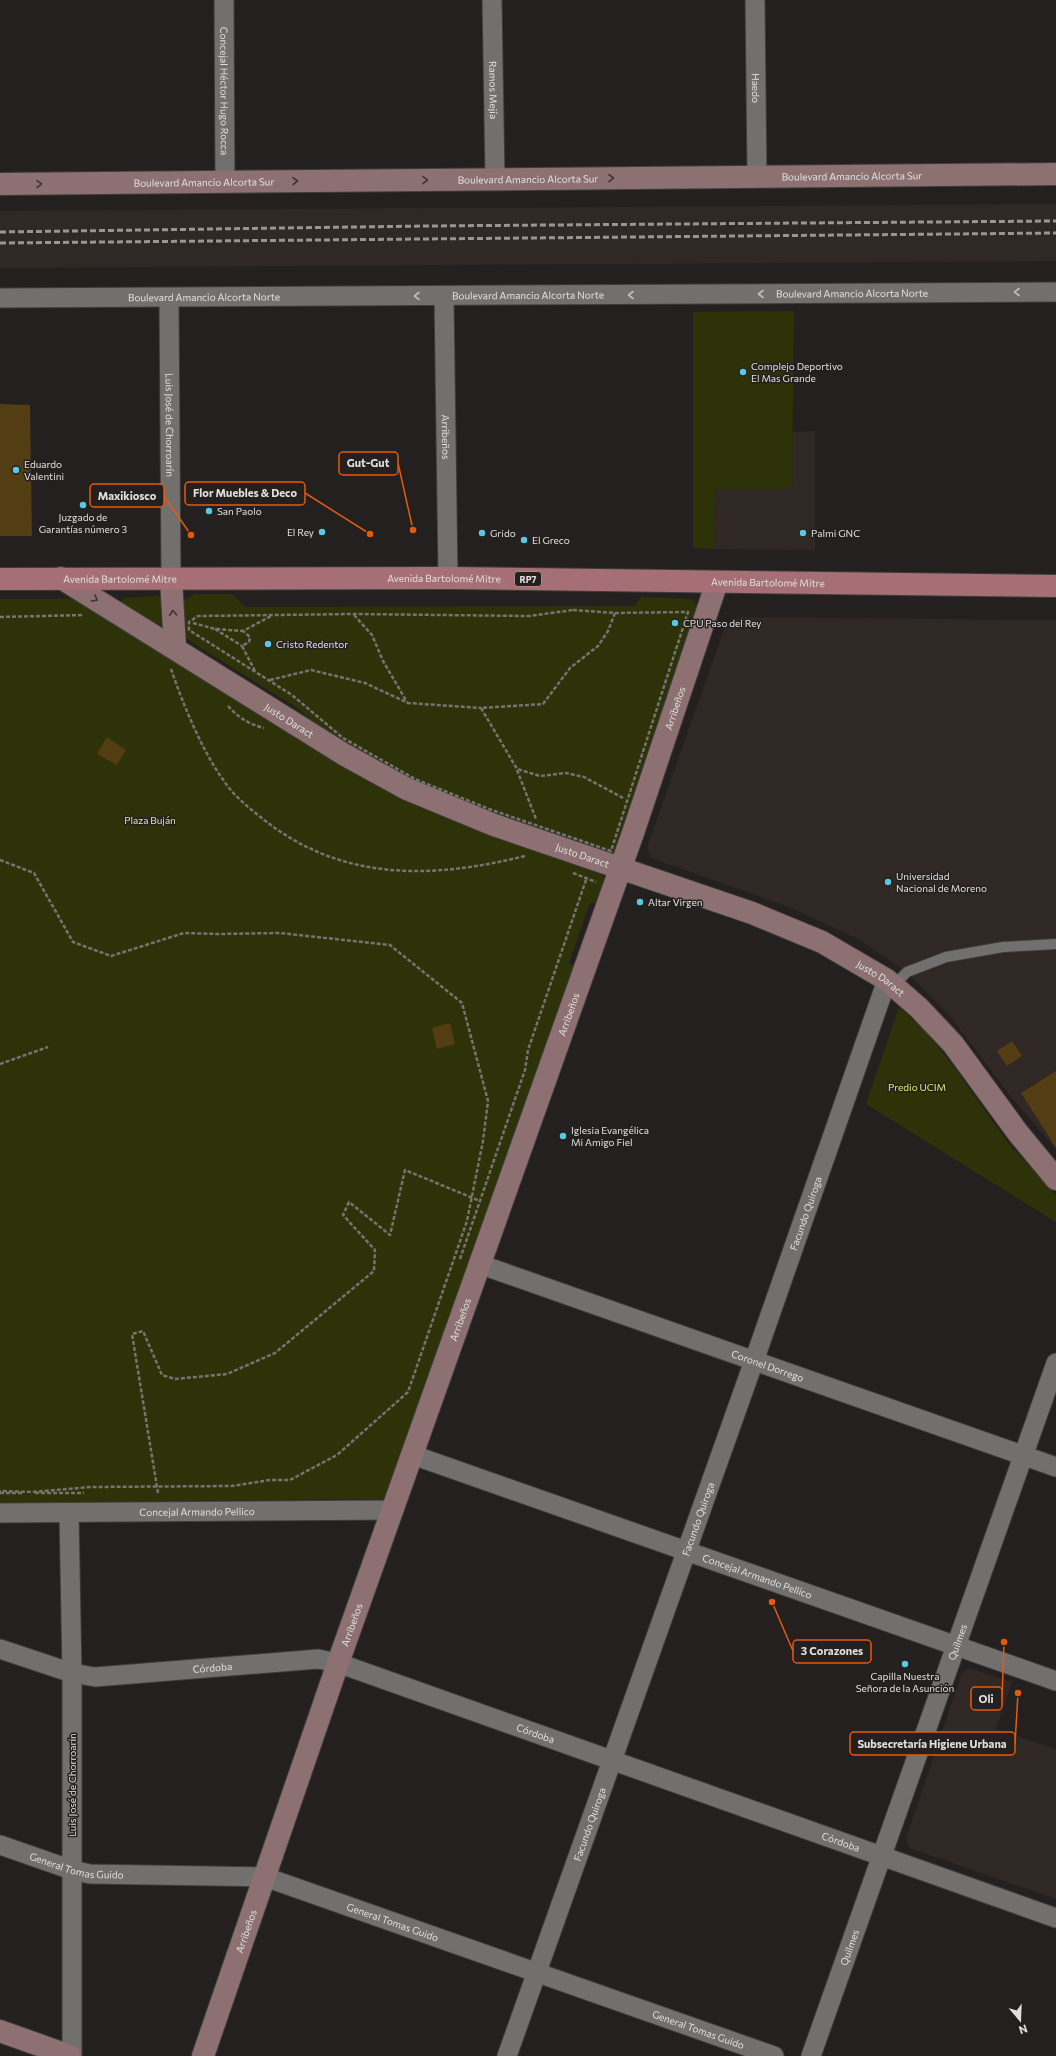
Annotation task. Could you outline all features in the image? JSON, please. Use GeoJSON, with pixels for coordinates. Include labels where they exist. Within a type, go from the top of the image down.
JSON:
{"type":"FeatureCollection","features":[{"type":"Feature","properties":{"kind":"main road","name":"Avenida Bartolomé Mitre"},"geometry":{"type":"LineString","coordinates":[[0,579],[448,578],[1056,586]]}},
{"type":"Feature","properties":{"kind":"street","name":"Concejal Héctor Hugo Rocca"},"geometry":{"type":"LineString","coordinates":[[224,0],[225,182]]}},
{"type":"Feature","properties":{"kind":"street","name":"Ramos Mejía"},"geometry":{"type":"LineString","coordinates":[[492,0],[494,179]]}},
{"type":"Feature","properties":{"kind":"street","name":"Haedo"},"geometry":{"type":"LineString","coordinates":[[755,0],[756,177]]}},
{"type":"Feature","properties":{"kind":"street","name":"Boulevard Amancio Alcorta Sur"},"geometry":{"type":"LineString","coordinates":[[0,184],[1056,174]]}},
{"type":"Feature","properties":{"kind":"street","name":"Boulevard Amancio Alcorta Norte"},"geometry":{"type":"LineString","coordinates":[[0,298],[1056,292]]}},
{"type":"Feature","properties":{"kind":"street","name":"Arribeños"},"geometry":{"type":"LineString","coordinates":[[444,296],[448,578]]}},
{"type":"Feature","properties":{"kind":"street","name":"Luis José de Chorroarín"},"geometry":{"type":"LineString","coordinates":[[169,298],[173,657]]}},
{"type":"Feature","properties":{"kind":"street","name":"Justo Daract"},"geometry":{"type":"LineString","coordinates":[[61,578],[173,657],[377,774],[443,804],[542,834],[593,852],[622,867],[752,913],[822,942],[890,983],[919,1008],[953,1044],[1018,1133],[1056,1179]]}},
{"type":"Feature","properties":{"kind":"street","name":"Arribeños"},"geometry":{"type":"LineString","coordinates":[[202,2056],[338,1664],[413,1455],[469,1263],[622,867],[717,582]]}},
{"type":"Feature","properties":{"kind":"street","name":"Facundo Quiroga"},"geometry":{"type":"LineString","coordinates":[[506,2056],[890,983]]}},
{"type":"Feature","properties":{"kind":"street","name":"Coronel Dorrego"},"geometry":{"type":"LineString","coordinates":[[469,1263],[1056,1467]]}},
{"type":"Feature","properties":{"kind":"street","name":"Quilmes"},"geometry":{"type":"LineString","coordinates":[[811,2056],[1056,1363]]}},
{"type":"Feature","properties":{"kind":"street","name":"Concejal Armando Pellico"},"geometry":{"type":"LineString","coordinates":[[413,1455],[1056,1681]]}},
{"type":"Feature","properties":{"kind":"street","name":"Concejal Armando Pellico"},"geometry":{"type":"LineString","coordinates":[[0,1513],[394,1510]]}},
{"type":"Feature","properties":{"kind":"street","name":"Luis José de Chorroarín"},"geometry":{"type":"LineString","coordinates":[[69,1513],[72,1673],[71,2056]]}},
{"type":"Feature","properties":{"kind":"street","name":"Córdoba"},"geometry":{"type":"LineString","coordinates":[[0,1649],[72,1673],[95,1677],[318,1659],[338,1664],[611,1762],[1056,1918]]}},
{"type":"Feature","properties":{"kind":"street","name":"General Tomas Guido"},"geometry":{"type":"LineString","coordinates":[[0,1845],[72,1870],[90,1874],[265,1877],[774,2056]]}},
{"type":"Feature","properties":{"kind":"street"},"geometry":{"type":"LineString","coordinates":[[0,2031],[71,2056]]}},
{"type":"Feature","properties":{"kind":"lane"},"geometry":{"type":"LineString","coordinates":[[890,983],[907,972],[946,957],[1003,947],[1056,944]]}},
{"type":"Feature","properties":{"kind":"path"},"geometry":{"type":"LineString","coordinates":[[573,610],[615,613],[688,612],[611,851],[593,852],[542,834],[490,809],[415,779],[344,738],[292,695],[189,630],[189,622],[198,616],[354,614],[529,616],[573,610]]}},
{"type":"Feature","properties":{"kind":"path"},"geometry":{"type":"LineString","coordinates":[[270,680],[311,670],[365,683],[408,704],[481,708],[543,704],[570,668],[598,646],[608,631],[615,613]]}},
{"type":"Feature","properties":{"kind":"path"},"geometry":{"type":"LineString","coordinates":[[354,614],[372,635],[383,660],[408,704]]}},
{"type":"Feature","properties":{"kind":"path"},"geometry":{"type":"LineString","coordinates":[[0,617],[88,615]]}},
{"type":"Feature","properties":{"kind":"path"},"geometry":{"type":"LineString","coordinates":[[189,622],[215,629],[243,630],[273,615]]}},
{"type":"Feature","properties":{"kind":"path"},"geometry":{"type":"LineString","coordinates":[[215,629],[242,646],[255,671]]}},
{"type":"Feature","properties":{"kind":"path"},"geometry":{"type":"LineString","coordinates":[[242,646],[249,642],[250,637],[243,630]]}},
{"type":"Feature","properties":{"kind":"path"},"geometry":{"type":"LineString","coordinates":[[173,657],[185,706],[224,782],[248,806],[278,830],[314,852],[358,865],[396,870],[435,870],[475,867],[526,856],[542,834]]}},
{"type":"Feature","properties":{"kind":"path"},"geometry":{"type":"LineString","coordinates":[[481,708],[517,769],[542,834]]}},
{"type":"Feature","properties":{"kind":"path"},"geometry":{"type":"LineString","coordinates":[[517,769],[540,776],[566,773],[584,777],[628,802]]}},
{"type":"Feature","properties":{"kind":"path"},"geometry":{"type":"LineString","coordinates":[[469,1263],[480,1201],[525,1070],[528,1050],[587,879],[593,852]]}},
{"type":"Feature","properties":{"kind":"path"},"geometry":{"type":"LineString","coordinates":[[0,860],[34,873],[73,942],[111,956],[184,932],[219,934],[280,933],[390,945],[462,1003],[488,1101],[483,1142],[467,1221],[408,1392],[337,1455],[290,1480],[270,1480],[232,1486],[91,1487],[32,1492],[0,1492]]}},
{"type":"Feature","properties":{"kind":"path"},"geometry":{"type":"LineString","coordinates":[[0,1064],[48,1047]]}},
{"type":"Feature","properties":{"kind":"path"},"geometry":{"type":"LineString","coordinates":[[158,1493],[132,1334],[143,1331],[162,1375],[175,1379],[227,1374],[275,1353],[374,1271],[375,1250],[343,1215],[349,1202],[390,1234],[405,1170],[480,1201]]}},
{"type":"Feature","properties":{"kind":"path"},"geometry":{"type":"LineString","coordinates":[[0,1492],[87,1493]]}},
{"type":"Feature","properties":{"kind":"path"},"geometry":{"type":"LineString","coordinates":[[150,1493],[166,1493]]}},
{"type":"Feature","properties":{"kind":"shaded area"},"geometry":{"type":"Polygon","coordinates":[[[1056,204],[1056,261],[0,268],[0,211],[1056,204]]]}},
{"type":"Feature","properties":{"kind":"shaded area"},"geometry":{"type":"Polygon","coordinates":[[[815,431],[815,550],[714,549],[715,489],[792,489],[793,432],[815,431]]]}},
{"type":"Feature","properties":{"kind":"shaded area","name":"Universidad Nacional de Moreno"},"geometry":{"type":"Polygon","coordinates":[[[741,617],[1056,620],[1056,1149],[1011,1097],[950,1016],[907,972],[856,938],[789,907],[651,858],[647,847],[726,624],[741,617]]]}},
{"type":"Feature","properties":{"kind":"shaded area"},"geometry":{"type":"Polygon","coordinates":[[[969,1668],[1012,1682],[996,1729],[1056,1749],[1056,1899],[909,1848],[906,1838],[962,1673],[969,1668]]]}},
{"type":"Feature","properties":{"kind":"green space","name":"Complejo Deportivo El Mas Grande"},"geometry":{"type":"Polygon","coordinates":[[[794,311],[792,489],[715,489],[714,549],[693,548],[693,312],[794,311]]]}},
{"type":"Feature","properties":{"kind":"green space"},"geometry":{"type":"Polygon","coordinates":[[[194,594],[232,594],[245,607],[634,606],[642,597],[691,599],[697,604],[699,612],[614,857],[451,800],[330,736],[297,708],[187,639],[180,628],[180,603],[194,594]]]}},
{"type":"Feature","properties":{"kind":"green space"},"geometry":{"type":"Polygon","coordinates":[[[158,596],[163,600],[163,619],[161,626],[151,626],[124,609],[121,602],[125,598],[158,596]]]}},
{"type":"Feature","properties":{"kind":"green space","name":"Plaza Buján"},"geometry":{"type":"Polygon","coordinates":[[[0,599],[79,599],[458,820],[601,874],[606,880],[600,903],[590,903],[569,963],[577,968],[385,1499],[0,1503],[0,599]]]}},
{"type":"Feature","properties":{"kind":"green space","name":"Predio UCIM"},"geometry":{"type":"Polygon","coordinates":[[[899,1007],[926,1032],[951,1063],[1009,1144],[1056,1196],[1056,1222],[866,1104],[899,1007]]]}},
{"type":"Feature","properties":{"kind":"building","name":"Eduardo Valentini"},"geometry":{"type":"Polygon","coordinates":[[[0,404],[30,405],[32,536],[0,536],[0,404]]]}},
{"type":"Feature","properties":{"kind":"building"},"geometry":{"type":"Polygon","coordinates":[[[107,737],[126,750],[117,765],[97,754],[107,737]]]}},
{"type":"Feature","properties":{"kind":"building"},"geometry":{"type":"Polygon","coordinates":[[[450,1023],[455,1044],[437,1049],[432,1028],[450,1023]]]}},
{"type":"Feature","properties":{"kind":"building"},"geometry":{"type":"Polygon","coordinates":[[[1012,1041],[1022,1056],[1007,1066],[997,1051],[1012,1041]]]}},
{"type":"Feature","properties":{"kind":"building"},"geometry":{"type":"Polygon","coordinates":[[[1056,1071],[1056,1148],[1021,1093],[1056,1071]]]}},
{"type":"Feature","properties":{"kind":"railway"},"geometry":{"type":"LineString","coordinates":[[0,232],[426,226],[1056,221]]}},
{"type":"Feature","properties":{"kind":"railway"},"geometry":{"type":"LineString","coordinates":[[0,243],[1056,233]]}},
{"type":"Feature","properties":{"kind":"place","name":"Complejo Deportivo El Mas Grande"},"geometry":{"type":"Point","coordinates":[743,372]}},
{"type":"Feature","properties":{"kind":"place","name":"Eduardo Valentini"},"geometry":{"type":"Point","coordinates":[16,470]}},
{"type":"Feature","properties":{"kind":"place","name":"Juzgado de Garantías número 3"},"geometry":{"type":"Point","coordinates":[83,505]}},
{"type":"Feature","properties":{"kind":"place","name":"San Paolo"},"geometry":{"type":"Point","coordinates":[209,511]}},
{"type":"Feature","properties":{"kind":"place","name":"Gut-Gut"},"geometry":{"type":"Point","coordinates":[413,530]}},
{"type":"Feature","properties":{"kind":"place","name":"El Rey"},"geometry":{"type":"Point","coordinates":[322,532]}},
{"type":"Feature","properties":{"kind":"place","name":"Grido"},"geometry":{"type":"Point","coordinates":[482,533]}},
{"type":"Feature","properties":{"kind":"place","name":"Palmi GNC"},"geometry":{"type":"Point","coordinates":[803,533]}},
{"type":"Feature","properties":{"kind":"place","name":"Flor Muebles & Deco"},"geometry":{"type":"Point","coordinates":[370,534]}},
{"type":"Feature","properties":{"kind":"place","name":"Maxikiosco"},"geometry":{"type":"Point","coordinates":[191,535]}},
{"type":"Feature","properties":{"kind":"place","name":"El Greco"},"geometry":{"type":"Point","coordinates":[524,540]}},
{"type":"Feature","properties":{"kind":"place","name":"CPU Paso del Rey"},"geometry":{"type":"Point","coordinates":[675,623]}},
{"type":"Feature","properties":{"kind":"place","name":"Cristo Redentor"},"geometry":{"type":"Point","coordinates":[268,644]}},
{"type":"Feature","properties":{"kind":"place","name":"Universidad Nacional de Moreno"},"geometry":{"type":"Point","coordinates":[888,882]}},
{"type":"Feature","properties":{"kind":"place","name":"Altar Virgen"},"geometry":{"type":"Point","coordinates":[640,902]}},
{"type":"Feature","properties":{"kind":"place","name":"Iglesia Evangélica Mi Amigo Fiel"},"geometry":{"type":"Point","coordinates":[563,1136]}},
{"type":"Feature","properties":{"kind":"place","name":"3 Corazones"},"geometry":{"type":"Point","coordinates":[772,1602]}},
{"type":"Feature","properties":{"kind":"place","name":"Oli"},"geometry":{"type":"Point","coordinates":[1004,1642]}},
{"type":"Feature","properties":{"kind":"place","name":"Capilla Nuestra Señora de la Asunción"},"geometry":{"type":"Point","coordinates":[905,1664]}},
{"type":"Feature","properties":{"kind":"place","name":"Subsecretaría Higiene Urbana"},"geometry":{"type":"Point","coordinates":[1018,1693]}}]}
